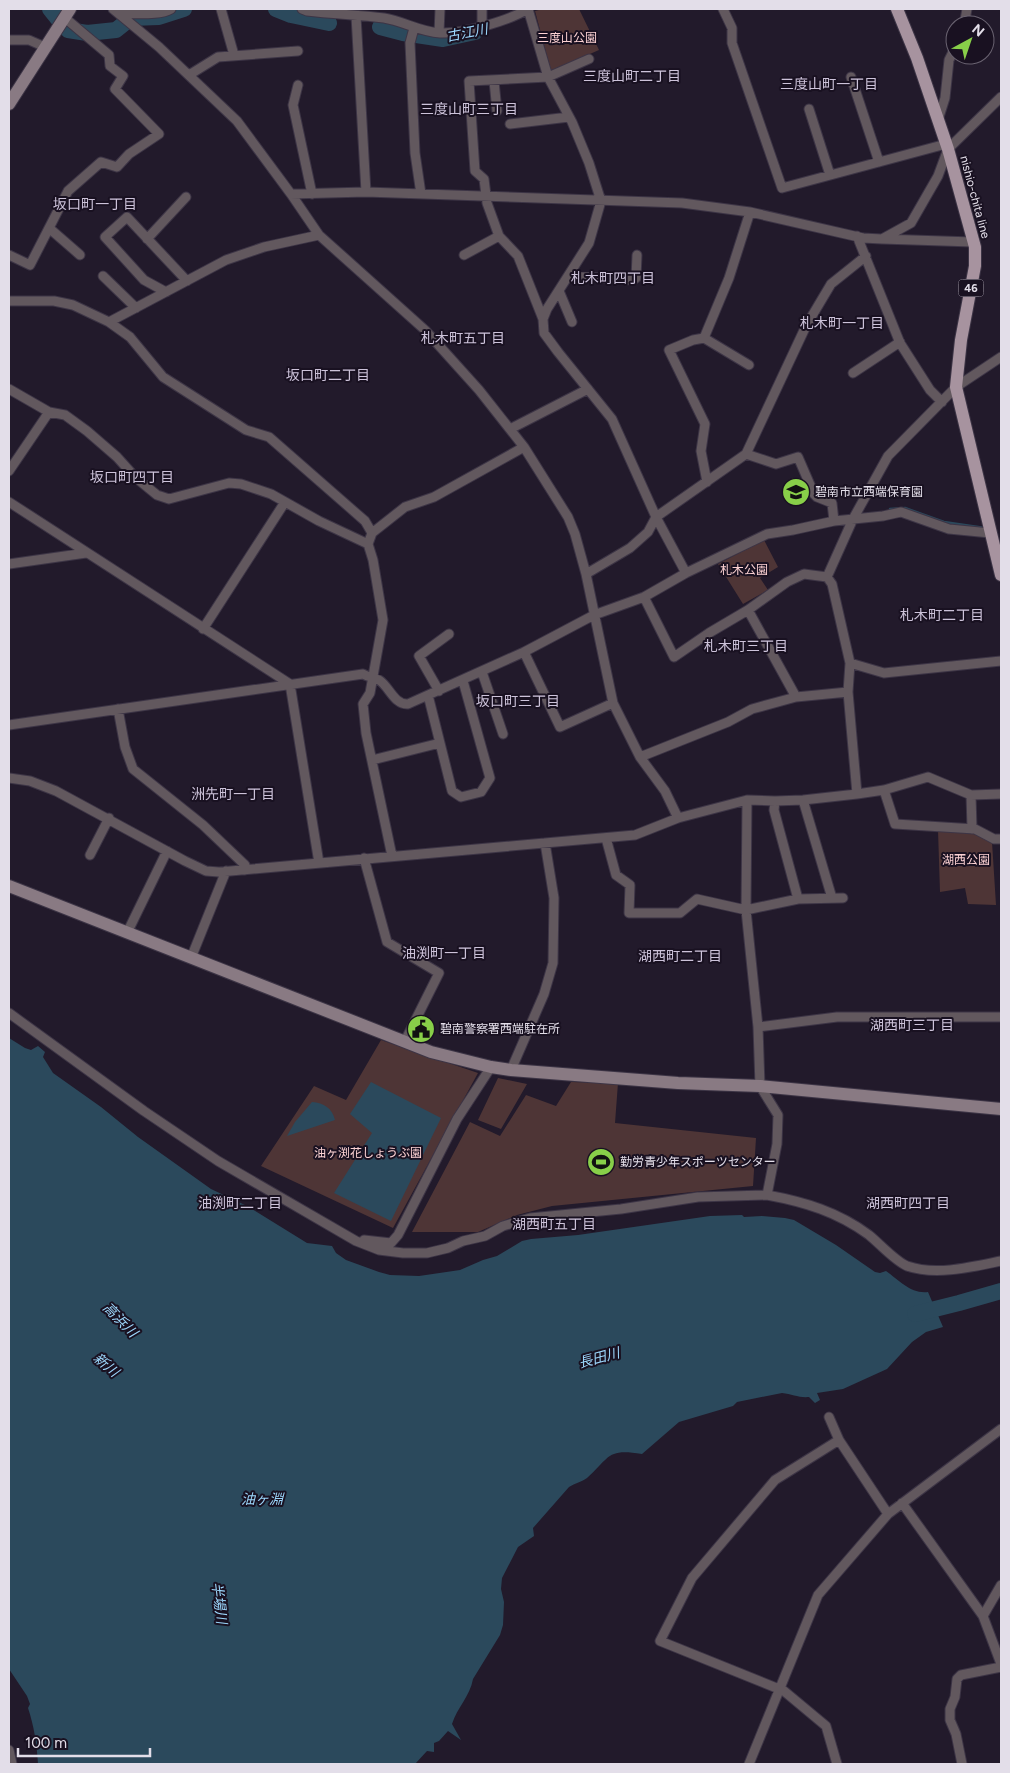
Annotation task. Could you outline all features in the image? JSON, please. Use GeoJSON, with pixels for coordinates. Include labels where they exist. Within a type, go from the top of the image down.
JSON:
{"type":"FeatureCollection","features":[{"type":"Feature","properties":{"kind":"main road","name":"nishio-chita line"},"geometry":{"type":"LineString","coordinates":[[897,9],[917,58],[947,147],[973,242],[975,266],[961,340],[956,387],[1001,575]]}},
{"type":"Feature","properties":{"kind":"street"},"geometry":{"type":"LineString","coordinates":[[116,12],[155,14],[165,13],[171,9]]}},
{"type":"Feature","properties":{"kind":"street"},"geometry":{"type":"LineString","coordinates":[[221,9],[234,56]]}},
{"type":"Feature","properties":{"kind":"street"},"geometry":{"type":"LineString","coordinates":[[302,9],[307,12],[356,16],[381,14],[414,28],[440,33],[482,26],[516,16],[528,9],[548,77],[569,117],[589,163],[601,201],[590,243],[547,309],[543,319]]}},
{"type":"Feature","properties":{"kind":"street"},"geometry":{"type":"LineString","coordinates":[[440,9],[440,33]]}},
{"type":"Feature","properties":{"kind":"street"},"geometry":{"type":"LineString","coordinates":[[482,9],[482,26]]}},
{"type":"Feature","properties":{"kind":"street"},"geometry":{"type":"LineString","coordinates":[[723,9],[732,28],[732,43],[782,188],[879,162],[947,147]]}},
{"type":"Feature","properties":{"kind":"street"},"geometry":{"type":"LineString","coordinates":[[116,12],[189,75],[237,121],[319,235],[425,330],[479,390],[524,447],[568,517],[576,534],[613,703],[640,757],[665,791],[678,818]]}},
{"type":"Feature","properties":{"kind":"street"},"geometry":{"type":"LineString","coordinates":[[9,104],[67,15],[108,55],[110,66],[123,76],[115,89],[159,134],[129,154],[116,167],[101,162],[68,191],[30,265],[9,256]]}},
{"type":"Feature","properties":{"kind":"street"},"geometry":{"type":"LineString","coordinates":[[356,16],[366,192]]}},
{"type":"Feature","properties":{"kind":"street"},"geometry":{"type":"LineString","coordinates":[[414,28],[410,42],[415,153],[421,194]]}},
{"type":"Feature","properties":{"kind":"street"},"geometry":{"type":"LineString","coordinates":[[9,40],[30,40],[45,48]]}},
{"type":"Feature","properties":{"kind":"street"},"geometry":{"type":"LineString","coordinates":[[189,75],[218,57],[298,51]]}},
{"type":"Feature","properties":{"kind":"street"},"geometry":{"type":"LineString","coordinates":[[589,59],[548,77],[469,81],[475,171],[484,179],[486,202],[499,236],[518,256],[543,319],[544,332],[612,419],[656,517],[686,573]]}},
{"type":"Feature","properties":{"kind":"street"},"geometry":{"type":"LineString","coordinates":[[938,120],[945,98],[948,65]]}},
{"type":"Feature","properties":{"kind":"street"},"geometry":{"type":"LineString","coordinates":[[851,77],[879,162]]}},
{"type":"Feature","properties":{"kind":"street"},"geometry":{"type":"LineString","coordinates":[[494,81],[497,111]]}},
{"type":"Feature","properties":{"kind":"street"},"geometry":{"type":"LineString","coordinates":[[298,85],[293,105],[312,194]]}},
{"type":"Feature","properties":{"kind":"street"},"geometry":{"type":"LineString","coordinates":[[882,239],[911,223],[938,176],[947,147],[1001,97]]}},
{"type":"Feature","properties":{"kind":"street"},"geometry":{"type":"LineString","coordinates":[[809,109],[830,175]]}},
{"type":"Feature","properties":{"kind":"street"},"geometry":{"type":"LineString","coordinates":[[510,124],[569,117]]}},
{"type":"Feature","properties":{"kind":"street"},"geometry":{"type":"LineString","coordinates":[[291,194],[366,192],[682,203],[750,212],[862,238],[973,242]]}},
{"type":"Feature","properties":{"kind":"street"},"geometry":{"type":"LineString","coordinates":[[147,239],[186,197]]}},
{"type":"Feature","properties":{"kind":"street"},"geometry":{"type":"LineString","coordinates":[[704,338],[729,278],[750,212]]}},
{"type":"Feature","properties":{"kind":"street"},"geometry":{"type":"LineString","coordinates":[[166,292],[144,280],[105,237],[127,217],[187,281]]}},
{"type":"Feature","properties":{"kind":"street"},"geometry":{"type":"LineString","coordinates":[[49,228],[80,255]]}},
{"type":"Feature","properties":{"kind":"street"},"geometry":{"type":"LineString","coordinates":[[109,322],[226,260],[249,250],[319,235]]}},
{"type":"Feature","properties":{"kind":"street"},"geometry":{"type":"LineString","coordinates":[[464,254],[499,236]]}},
{"type":"Feature","properties":{"kind":"street"},"geometry":{"type":"LineString","coordinates":[[857,236],[900,342],[930,390],[942,402]]}},
{"type":"Feature","properties":{"kind":"street"},"geometry":{"type":"LineString","coordinates":[[568,276],[633,280],[636,278],[637,255]]}},
{"type":"Feature","properties":{"kind":"street"},"geometry":{"type":"LineString","coordinates":[[586,574],[630,548],[648,532],[656,517],[746,454],[806,326],[831,284],[866,256]]}},
{"type":"Feature","properties":{"kind":"street"},"geometry":{"type":"LineString","coordinates":[[102,276],[136,308]]}},
{"type":"Feature","properties":{"kind":"street"},"geometry":{"type":"LineString","coordinates":[[559,291],[572,322]]}},
{"type":"Feature","properties":{"kind":"street"},"geometry":{"type":"LineString","coordinates":[[9,301],[54,301],[80,308],[109,322],[130,337],[162,377],[246,430],[269,437],[365,521],[372,533]]}},
{"type":"Feature","properties":{"kind":"street"},"geometry":{"type":"LineString","coordinates":[[707,482],[701,451],[705,424],[669,350],[693,340],[704,338],[749,365]]}},
{"type":"Feature","properties":{"kind":"street"},"geometry":{"type":"LineString","coordinates":[[853,373],[900,342]]}},
{"type":"Feature","properties":{"kind":"street"},"geometry":{"type":"LineString","coordinates":[[827,576],[853,519],[888,456],[956,387],[1001,357]]}},
{"type":"Feature","properties":{"kind":"street"},"geometry":{"type":"LineString","coordinates":[[9,389],[49,412],[66,415],[88,431],[157,495],[169,499],[229,483],[256,488],[368,544]]}},
{"type":"Feature","properties":{"kind":"street"},"geometry":{"type":"LineString","coordinates":[[510,429],[588,390]]}},
{"type":"Feature","properties":{"kind":"street"},"geometry":{"type":"LineString","coordinates":[[9,471],[49,412]]}},
{"type":"Feature","properties":{"kind":"street"},"geometry":{"type":"LineString","coordinates":[[392,856],[366,733],[363,704],[370,693],[371,678],[383,620],[373,560],[368,544],[372,533],[405,506],[434,497],[524,447]]}},
{"type":"Feature","properties":{"kind":"street"},"geometry":{"type":"LineString","coordinates":[[746,454],[776,464],[798,457],[814,494],[832,503],[834,521]]}},
{"type":"Feature","properties":{"kind":"street"},"geometry":{"type":"LineString","coordinates":[[9,502],[290,684],[319,862]]}},
{"type":"Feature","properties":{"kind":"street"},"geometry":{"type":"LineString","coordinates":[[203,629],[285,502]]}},
{"type":"Feature","properties":{"kind":"street"},"geometry":{"type":"LineString","coordinates":[[9,725],[363,674],[380,681],[403,705],[463,681],[524,652],[594,615],[644,597],[686,573],[767,534],[834,521],[901,512],[949,529],[990,533]]}},
{"type":"Feature","properties":{"kind":"street"},"geometry":{"type":"LineString","coordinates":[[9,564],[86,553]]}},
{"type":"Feature","properties":{"kind":"street"},"geometry":{"type":"LineString","coordinates":[[644,597],[674,657],[748,610],[787,582],[804,574],[827,576]]}},
{"type":"Feature","properties":{"kind":"street"},"geometry":{"type":"LineString","coordinates":[[827,576],[832,584],[850,663],[848,692],[857,794]]}},
{"type":"Feature","properties":{"kind":"street"},"geometry":{"type":"LineString","coordinates":[[748,610],[796,697]]}},
{"type":"Feature","properties":{"kind":"street"},"geometry":{"type":"LineString","coordinates":[[439,691],[419,656],[449,634]]}},
{"type":"Feature","properties":{"kind":"street"},"geometry":{"type":"LineString","coordinates":[[524,652],[560,727],[613,703]]}},
{"type":"Feature","properties":{"kind":"street"},"geometry":{"type":"LineString","coordinates":[[850,663],[884,673],[1001,661]]}},
{"type":"Feature","properties":{"kind":"street"},"geometry":{"type":"LineString","coordinates":[[482,672],[503,734]]}},
{"type":"Feature","properties":{"kind":"street"},"geometry":{"type":"LineString","coordinates":[[428,695],[452,791],[461,797],[481,792],[490,778],[463,681]]}},
{"type":"Feature","properties":{"kind":"street"},"geometry":{"type":"LineString","coordinates":[[640,757],[728,722],[752,709],[796,697],[848,692]]}},
{"type":"Feature","properties":{"kind":"street"},"geometry":{"type":"LineString","coordinates":[[118,709],[125,746],[132,769],[204,825],[245,865],[245,870]]}},
{"type":"Feature","properties":{"kind":"street"},"geometry":{"type":"LineString","coordinates":[[372,760],[440,743]]}},
{"type":"Feature","properties":{"kind":"street"},"geometry":{"type":"LineString","coordinates":[[9,778],[30,781],[56,790],[206,871],[245,870],[635,835],[678,818],[748,800],[775,802],[857,794],[884,790],[928,778],[972,795],[1001,794]]}},
{"type":"Feature","properties":{"kind":"street"},"geometry":{"type":"LineString","coordinates":[[884,790],[895,824],[972,828],[994,839],[1001,839]]}},
{"type":"Feature","properties":{"kind":"street"},"geometry":{"type":"LineString","coordinates":[[972,795],[972,828]]}},
{"type":"Feature","properties":{"kind":"street"},"geometry":{"type":"LineString","coordinates":[[748,800],[746,910],[758,1027],[760,1086],[778,1115],[777,1144],[767,1195]]}},
{"type":"Feature","properties":{"kind":"street"},"geometry":{"type":"LineString","coordinates":[[802,800],[832,898]]}},
{"type":"Feature","properties":{"kind":"street"},"geometry":{"type":"LineString","coordinates":[[775,802],[774,810],[798,899]]}},
{"type":"Feature","properties":{"kind":"street"},"geometry":{"type":"LineString","coordinates":[[90,855],[109,818]]}},
{"type":"Feature","properties":{"kind":"street"},"geometry":{"type":"LineString","coordinates":[[606,838],[616,875],[630,885],[628,913],[680,913],[697,899],[746,910],[798,899],[843,898]]}},
{"type":"Feature","properties":{"kind":"street"},"geometry":{"type":"LineString","coordinates":[[511,1070],[544,994],[553,963],[554,898],[544,842]]}},
{"type":"Feature","properties":{"kind":"street"},"geometry":{"type":"LineString","coordinates":[[126,933],[167,850]]}},
{"type":"Feature","properties":{"kind":"street"},"geometry":{"type":"LineString","coordinates":[[364,858],[387,942],[439,973],[404,1041]]}},
{"type":"Feature","properties":{"kind":"street"},"geometry":{"type":"LineString","coordinates":[[191,958],[226,871]]}},
{"type":"Feature","properties":{"kind":"street"},"geometry":{"type":"LineString","coordinates":[[9,886],[431,1052],[490,1067],[678,1083],[760,1086],[1001,1109]]}},
{"type":"Feature","properties":{"kind":"street"},"geometry":{"type":"LineString","coordinates":[[9,1013],[144,1111],[218,1161],[356,1241],[380,1250],[403,1253],[427,1252],[448,1248],[463,1241],[485,1236],[503,1226],[530,1218],[621,1209],[698,1197],[767,1195],[797,1200],[839,1217],[866,1234],[884,1247],[897,1261],[907,1266],[942,1271],[1001,1261]]}},
{"type":"Feature","properties":{"kind":"street"},"geometry":{"type":"LineString","coordinates":[[758,1027],[837,1017],[1001,1017]]}},
{"type":"Feature","properties":{"kind":"street"},"geometry":{"type":"LineString","coordinates":[[356,1241],[391,1243],[398,1235],[457,1119],[490,1067]]}},
{"type":"Feature","properties":{"kind":"street"},"geometry":{"type":"LineString","coordinates":[[829,1417],[839,1440],[888,1514]]}},
{"type":"Feature","properties":{"kind":"street"},"geometry":{"type":"LineString","coordinates":[[748,1764],[818,1595],[888,1514],[1001,1429]]}},
{"type":"Feature","properties":{"kind":"street"},"geometry":{"type":"LineString","coordinates":[[837,1764],[826,1726],[791,1697],[779,1689],[660,1641],[692,1578],[775,1480],[839,1440]]}},
{"type":"Feature","properties":{"kind":"street"},"geometry":{"type":"LineString","coordinates":[[902,1503],[983,1616],[1001,1666],[961,1675],[957,1679],[950,1710],[950,1720],[956,1734],[962,1764]]}},
{"type":"Feature","properties":{"kind":"street"},"geometry":{"type":"LineString","coordinates":[[983,1616],[1001,1585]]}},
{"type":"Feature","properties":{"kind":"street"},"geometry":{"type":"LineString","coordinates":[[9,1750],[12,1764]]}},
{"type":"Feature","properties":{"kind":"green space","name":"三度山公園"},"geometry":{"type":"Polygon","coordinates":[[[543,9],[579,9],[599,50],[551,71],[535,11],[543,9]]]}},
{"type":"Feature","properties":{"kind":"green space","name":"札木公園"},"geometry":{"type":"Polygon","coordinates":[[[764,540],[778,567],[760,578],[768,590],[743,604],[718,564],[764,540]]]}},
{"type":"Feature","properties":{"kind":"green space","name":"湖西公園"},"geometry":{"type":"Polygon","coordinates":[[[938,830],[974,832],[992,842],[996,905],[968,904],[965,888],[940,892],[938,830]]]}},
{"type":"Feature","properties":{"kind":"green space","name":"油ヶ渕花しょうぶ園"},"geometry":{"type":"Polygon","coordinates":[[[381,1040],[478,1073],[393,1228],[261,1166],[314,1086],[346,1100],[381,1040]]]}},
{"type":"Feature","properties":{"kind":"green space"},"geometry":{"type":"Polygon","coordinates":[[[498,1078],[527,1084],[501,1129],[478,1120],[498,1078]]]}},
{"type":"Feature","properties":{"kind":"green space","name":"勤労青少年スポーツセンター"},"geometry":{"type":"Polygon","coordinates":[[[571,1082],[618,1083],[615,1123],[756,1138],[753,1186],[552,1206],[517,1215],[478,1232],[412,1232],[470,1122],[500,1136],[526,1095],[556,1106],[571,1082]]]}},
{"type":"Feature","properties":{"kind":"water","name":"油ヶ淵"},"geometry":{"type":"Polygon","coordinates":[[[9,1038],[31,1050],[38,1046],[45,1052],[43,1057],[53,1073],[211,1189],[247,1206],[307,1243],[332,1246],[336,1253],[346,1260],[379,1272],[390,1275],[419,1276],[460,1270],[497,1256],[522,1241],[531,1239],[578,1235],[710,1216],[742,1215],[744,1217],[785,1218],[794,1220],[836,1245],[875,1272],[886,1271],[911,1289],[928,1292],[943,1327],[926,1332],[912,1342],[887,1369],[843,1389],[817,1393],[820,1400],[815,1403],[809,1397],[782,1393],[737,1402],[733,1406],[679,1422],[642,1454],[631,1452],[615,1453],[583,1481],[569,1487],[533,1528],[534,1536],[518,1547],[502,1578],[501,1589],[504,1602],[503,1625],[500,1635],[473,1679],[452,1724],[461,1740],[448,1731],[439,1741],[434,1743],[434,1752],[427,1751],[415,1764],[38,1764],[35,1736],[28,1708],[30,1704],[27,1696],[9,1669],[9,1038]]]}},
{"type":"Feature","properties":{"kind":"water"},"geometry":{"type":"Polygon","coordinates":[[[371,1082],[441,1118],[391,1221],[334,1193],[372,1133],[350,1114],[371,1082]]]}},
{"type":"Feature","properties":{"kind":"water"},"geometry":{"type":"Polygon","coordinates":[[[312,1102],[327,1107],[332,1112],[335,1120],[287,1136],[295,1122],[312,1102]]]}},
{"type":"Feature","properties":{"kind":"waterway","name":"古江川"},"geometry":{"type":"LineString","coordinates":[[50,9],[58,19]]}},
{"type":"Feature","properties":{"kind":"waterway","name":"古江川"},"geometry":{"type":"LineString","coordinates":[[68,30],[87,33],[116,30],[131,18],[159,17],[184,9]]}},
{"type":"Feature","properties":{"kind":"waterway","name":"古江川"},"geometry":{"type":"LineString","coordinates":[[276,9],[291,15],[329,23]]}},
{"type":"Feature","properties":{"kind":"waterway","name":"古江川"},"geometry":{"type":"LineString","coordinates":[[380,27],[403,33],[443,39],[475,32]]}},
{"type":"Feature","properties":{"kind":"waterway"},"geometry":{"type":"LineString","coordinates":[[890,509],[905,508],[944,522],[985,528]]}},
{"type":"Feature","properties":{"kind":"waterway","name":"長田川"},"geometry":{"type":"LineString","coordinates":[[915,1314],[1001,1291]]}},
{"type":"Feature","properties":{"kind":"place","name":"碧南市立西端保育園"},"geometry":{"type":"Point","coordinates":[796,492]}},
{"type":"Feature","properties":{"kind":"place","name":"碧南警察署西端駐在所"},"geometry":{"type":"Point","coordinates":[421,1029]}},
{"type":"Feature","properties":{"kind":"place","name":"勤労青少年スポーツセンター"},"geometry":{"type":"Point","coordinates":[601,1162]}},
{"type":"Feature","properties":{"kind":"district","name":"三度山町二丁目"},"geometry":{"type":"Point","coordinates":[632,76]}},
{"type":"Feature","properties":{"kind":"district","name":"三度山町一丁目"},"geometry":{"type":"Point","coordinates":[829,84]}},
{"type":"Feature","properties":{"kind":"district","name":"三度山町三丁目"},"geometry":{"type":"Point","coordinates":[469,109]}},
{"type":"Feature","properties":{"kind":"district","name":"坂口町一丁目"},"geometry":{"type":"Point","coordinates":[95,204]}},
{"type":"Feature","properties":{"kind":"district","name":"札木町四丁目"},"geometry":{"type":"Point","coordinates":[613,278]}},
{"type":"Feature","properties":{"kind":"district","name":"札木町一丁目"},"geometry":{"type":"Point","coordinates":[842,323]}},
{"type":"Feature","properties":{"kind":"district","name":"札木町五丁目"},"geometry":{"type":"Point","coordinates":[463,338]}},
{"type":"Feature","properties":{"kind":"district","name":"坂口町二丁目"},"geometry":{"type":"Point","coordinates":[328,375]}},
{"type":"Feature","properties":{"kind":"district","name":"坂口町四丁目"},"geometry":{"type":"Point","coordinates":[132,477]}},
{"type":"Feature","properties":{"kind":"district","name":"札木町二丁目"},"geometry":{"type":"Point","coordinates":[942,615]}},
{"type":"Feature","properties":{"kind":"district","name":"札木町三丁目"},"geometry":{"type":"Point","coordinates":[746,646]}},
{"type":"Feature","properties":{"kind":"district","name":"坂口町三丁目"},"geometry":{"type":"Point","coordinates":[518,701]}},
{"type":"Feature","properties":{"kind":"district","name":"洲先町一丁目"},"geometry":{"type":"Point","coordinates":[233,794]}},
{"type":"Feature","properties":{"kind":"district","name":"油渕町一丁目"},"geometry":{"type":"Point","coordinates":[444,953]}},
{"type":"Feature","properties":{"kind":"district","name":"湖西町二丁目"},"geometry":{"type":"Point","coordinates":[680,956]}},
{"type":"Feature","properties":{"kind":"district","name":"湖西町三丁目"},"geometry":{"type":"Point","coordinates":[912,1025]}},
{"type":"Feature","properties":{"kind":"district","name":"油渕町二丁目"},"geometry":{"type":"Point","coordinates":[240,1203]}},
{"type":"Feature","properties":{"kind":"district","name":"湖西町四丁目"},"geometry":{"type":"Point","coordinates":[908,1203]}},
{"type":"Feature","properties":{"kind":"district","name":"湖西町五丁目"},"geometry":{"type":"Point","coordinates":[554,1224]}},
{"type":"Feature","properties":{"kind":"water label","name":"高浜川"},"geometry":{"type":"Point","coordinates":[120,1320]}},
{"type":"Feature","properties":{"kind":"water label","name":"新川"},"geometry":{"type":"Point","coordinates":[106,1365]}},
{"type":"Feature","properties":{"kind":"water label","name":"半場川"},"geometry":{"type":"Point","coordinates":[219,1603]}}]}
